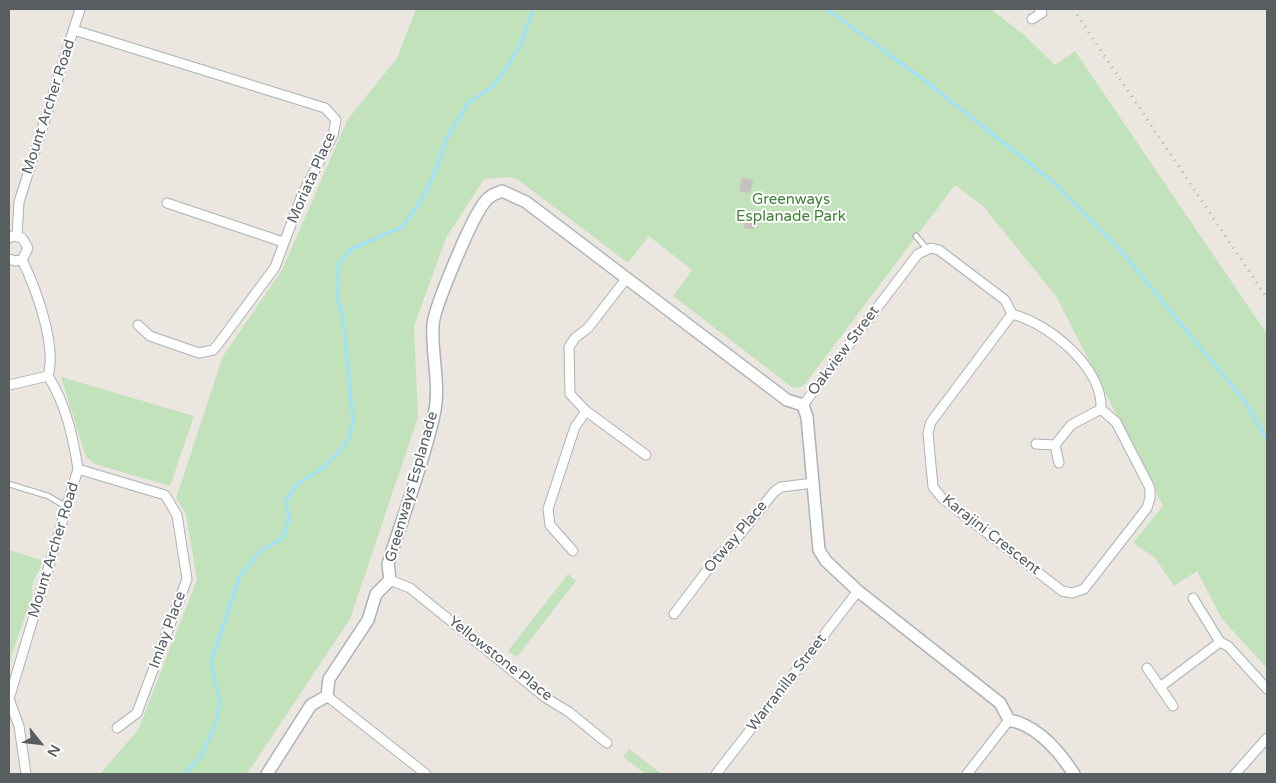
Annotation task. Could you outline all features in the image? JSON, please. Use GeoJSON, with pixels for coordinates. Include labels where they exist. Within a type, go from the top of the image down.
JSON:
{"type":"FeatureCollection","features":[{"type":"Feature","properties":{"kind":"street","name":"Mount Archer Road"},"geometry":{"type":"LineString","coordinates":[[13,237],[19,202],[80,9]]}},
{"type":"Feature","properties":{"kind":"street"},"geometry":{"type":"LineString","coordinates":[[1032,19],[1042,13],[1039,9]]}},
{"type":"Feature","properties":{"kind":"street","name":"Moriata Place"},"geometry":{"type":"LineString","coordinates":[[74,30],[325,108],[336,120],[333,135],[302,196],[275,267],[212,350],[199,353],[150,336],[138,325]]}},
{"type":"Feature","properties":{"kind":"street","name":"Greenways Esplanade"},"geometry":{"type":"LineString","coordinates":[[327,696],[329,679],[368,620],[376,594],[390,580],[388,564],[437,400],[433,324],[436,311],[466,238],[483,204],[491,195],[502,191],[526,202],[787,400],[803,405]]}},
{"type":"Feature","properties":{"kind":"street"},"geometry":{"type":"LineString","coordinates":[[167,203],[283,242]]}},
{"type":"Feature","properties":{"kind":"street"},"geometry":{"type":"LineString","coordinates":[[9,259],[15,261],[22,260],[28,253],[27,244],[22,238],[13,237]]}},
{"type":"Feature","properties":{"kind":"street"},"geometry":{"type":"LineString","coordinates":[[927,249],[940,250],[1005,300],[1012,314],[1030,319],[1080,357],[1102,396],[1101,409],[1071,425],[1055,445],[1058,462]]}},
{"type":"Feature","properties":{"kind":"street","name":"Oakview Street"},"geometry":{"type":"LineString","coordinates":[[927,249],[918,254],[803,405],[807,417],[819,550],[826,561],[858,591],[1000,703],[1009,720]]}},
{"type":"Feature","properties":{"kind":"street"},"geometry":{"type":"LineString","coordinates":[[9,385],[48,376],[52,364],[51,350],[34,284],[22,260]]}},
{"type":"Feature","properties":{"kind":"street"},"geometry":{"type":"LineString","coordinates":[[626,279],[588,328],[575,338],[569,347],[570,394],[586,411],[646,455]]}},
{"type":"Feature","properties":{"kind":"street","name":"Karajini Crescent"},"geometry":{"type":"LineString","coordinates":[[1012,314],[931,422],[928,433],[933,487],[942,498],[1062,591],[1072,593],[1084,589],[1146,508],[1150,498],[1150,488],[1116,422],[1101,409]]}},
{"type":"Feature","properties":{"kind":"street","name":"Mount Archer Road"},"geometry":{"type":"LineString","coordinates":[[9,699],[78,469],[74,446],[59,393],[48,376]]}},
{"type":"Feature","properties":{"kind":"street"},"geometry":{"type":"LineString","coordinates":[[573,552],[550,524],[548,510],[575,427],[586,411]]}},
{"type":"Feature","properties":{"kind":"street"},"geometry":{"type":"LineString","coordinates":[[1036,444],[1055,445]]}},
{"type":"Feature","properties":{"kind":"street","name":"Imlay Place"},"geometry":{"type":"LineString","coordinates":[[78,469],[165,496],[177,515],[187,579],[137,713],[117,728]]}},
{"type":"Feature","properties":{"kind":"street","name":"Otway Place"},"geometry":{"type":"LineString","coordinates":[[674,614],[718,556],[732,544],[774,492],[781,487],[813,483]]}},
{"type":"Feature","properties":{"kind":"street","name":"Yellowstone Place"},"geometry":{"type":"LineString","coordinates":[[390,580],[410,588],[546,698],[569,712],[607,743]]}},
{"type":"Feature","properties":{"kind":"street","name":"Warranilla Street"},"geometry":{"type":"LineString","coordinates":[[716,774],[858,591]]}},
{"type":"Feature","properties":{"kind":"street"},"geometry":{"type":"LineString","coordinates":[[1193,598],[1220,642],[1228,646],[1267,689]]}},
{"type":"Feature","properties":{"kind":"street"},"geometry":{"type":"LineString","coordinates":[[1160,687],[1220,642]]}},
{"type":"Feature","properties":{"kind":"street"},"geometry":{"type":"LineString","coordinates":[[1147,668],[1173,706]]}},
{"type":"Feature","properties":{"kind":"street"},"geometry":{"type":"LineString","coordinates":[[267,774],[312,705],[327,696],[426,774]]}},
{"type":"Feature","properties":{"kind":"street"},"geometry":{"type":"LineString","coordinates":[[9,699],[19,726],[26,774]]}},
{"type":"Feature","properties":{"kind":"street"},"geometry":{"type":"LineString","coordinates":[[967,774],[1009,720],[1029,727],[1050,745],[1074,774]]}},
{"type":"Feature","properties":{"kind":"street"},"geometry":{"type":"LineString","coordinates":[[1235,774],[1267,738]]}},
{"type":"Feature","properties":{"kind":"lane"},"geometry":{"type":"LineString","coordinates":[[916,236],[927,249]]}},
{"type":"Feature","properties":{"kind":"lane"},"geometry":{"type":"LineString","coordinates":[[9,484],[48,496],[67,507]]}},
{"type":"Feature","properties":{"kind":"green space","name":"Greenways Esplanade Park"},"geometry":{"type":"Polygon","coordinates":[[[416,9],[991,9],[1025,36],[1055,65],[1075,51],[1267,334],[1267,668],[1222,619],[1197,571],[1174,586],[1155,558],[1133,543],[1163,506],[1056,296],[983,206],[955,185],[805,384],[801,387],[793,388],[673,296],[692,270],[649,236],[628,263],[517,179],[509,177],[484,179],[446,238],[414,326],[418,417],[350,619],[247,774],[100,774],[138,730],[197,580],[186,514],[176,498],[223,356],[282,270],[348,119],[397,58],[416,9]]]}},
{"type":"Feature","properties":{"kind":"green space"},"geometry":{"type":"Polygon","coordinates":[[[61,377],[194,416],[170,486],[95,464],[86,457],[61,377]]]}},
{"type":"Feature","properties":{"kind":"green space"},"geometry":{"type":"Polygon","coordinates":[[[9,550],[41,560],[41,563],[33,582],[32,599],[9,665],[9,550]]]}},
{"type":"Feature","properties":{"kind":"green space"},"geometry":{"type":"Polygon","coordinates":[[[568,574],[576,581],[517,657],[508,651],[568,574]]]}},
{"type":"Feature","properties":{"kind":"green space"},"geometry":{"type":"Polygon","coordinates":[[[629,749],[662,774],[646,774],[623,757],[629,749]]]}},
{"type":"Feature","properties":{"kind":"building"},"geometry":{"type":"Polygon","coordinates":[[[742,178],[753,180],[750,193],[740,191],[742,178]]]}},
{"type":"Feature","properties":{"kind":"building"},"geometry":{"type":"Polygon","coordinates":[[[746,215],[755,217],[753,229],[744,228],[746,215]]]}},
{"type":"Feature","properties":{"kind":"waterway"},"geometry":{"type":"LineString","coordinates":[[184,774],[201,756],[216,723],[220,702],[211,662],[240,575],[262,550],[283,538],[289,519],[286,501],[297,484],[321,469],[339,452],[350,436],[353,422],[343,317],[337,297],[339,264],[351,249],[402,227],[419,204],[433,177],[446,140],[468,103],[492,87],[507,68],[521,43],[533,9]]}},
{"type":"Feature","properties":{"kind":"waterway"},"geometry":{"type":"LineString","coordinates":[[827,9],[928,83],[1052,181],[1121,251],[1246,403],[1267,440]]}},
{"type":"Feature","properties":{"kind":"railway"},"geometry":{"type":"LineString","coordinates":[[1073,9],[1267,298]]}}]}
